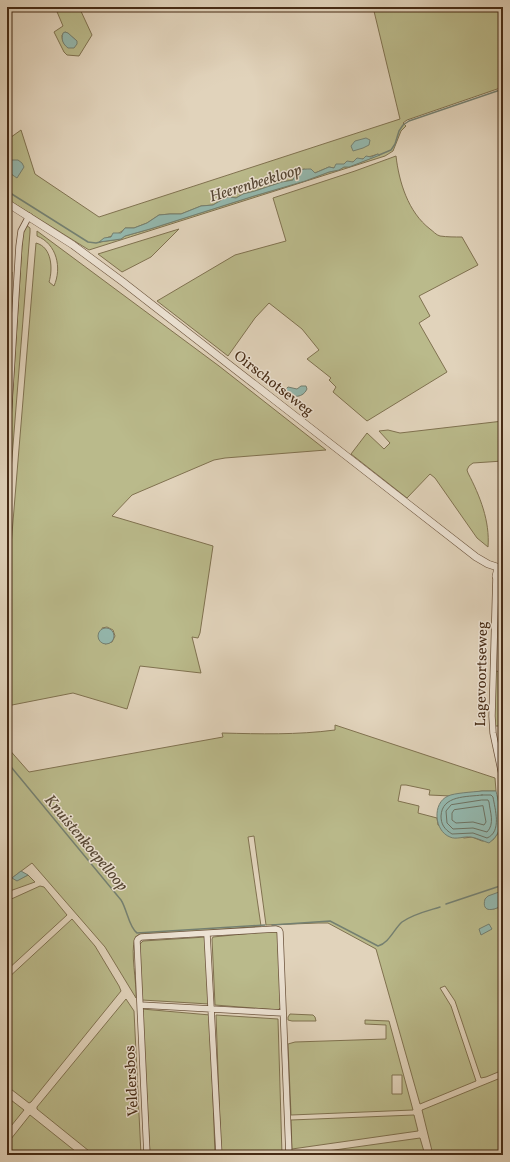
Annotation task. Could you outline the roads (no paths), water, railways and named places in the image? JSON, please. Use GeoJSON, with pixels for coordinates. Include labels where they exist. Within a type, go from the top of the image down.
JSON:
{"type":"FeatureCollection","features":[{"type":"Feature","properties":{"kind":"street","name":"Oirschotseweg"},"geometry":{"type":"LineString","coordinates":[[7,203],[79,249],[476,556],[500,569]]}},
{"type":"Feature","properties":{"kind":"street"},"geometry":{"type":"LineString","coordinates":[[7,437],[19,246],[21,231],[29,216]]}},
{"type":"Feature","properties":{"kind":"street","name":"Lagevoortseweg"},"geometry":{"type":"LineString","coordinates":[[500,569],[496,576],[492,716],[493,734],[503,780]]}},
{"type":"Feature","properties":{"kind":"street","name":"Veldersbos"},"geometry":{"type":"LineString","coordinates":[[147,1155],[138,938],[276,928],[280,932],[289,1155]]}},
{"type":"Feature","properties":{"kind":"street"},"geometry":{"type":"LineString","coordinates":[[207,934],[219,1155]]}},
{"type":"Feature","properties":{"kind":"street"},"geometry":{"type":"LineString","coordinates":[[140,1005],[283,1013]]}},
{"type":"Feature","properties":{"kind":"water"},"geometry":{"type":"Polygon","coordinates":[[[65,32],[77,41],[74,48],[68,48],[62,40],[62,35],[65,32]]]}},
{"type":"Feature","properties":{"kind":"water"},"geometry":{"type":"Polygon","coordinates":[[[366,138],[370,140],[369,145],[353,151],[351,146],[355,141],[366,138]]]}},
{"type":"Feature","properties":{"kind":"water"},"geometry":{"type":"Polygon","coordinates":[[[378,154],[380,155],[305,181],[125,236],[121,239],[99,242],[104,238],[111,237],[113,233],[121,233],[125,228],[134,228],[147,223],[159,215],[181,214],[201,206],[213,205],[225,198],[236,198],[243,194],[293,180],[299,170],[311,169],[315,173],[329,167],[334,168],[336,164],[344,164],[347,161],[353,162],[357,158],[363,159],[366,156],[371,157],[378,154]]]}},
{"type":"Feature","properties":{"kind":"water"},"geometry":{"type":"Polygon","coordinates":[[[18,160],[24,167],[17,178],[10,173],[7,167],[7,161],[18,160]]]}},
{"type":"Feature","properties":{"kind":"water"},"geometry":{"type":"Polygon","coordinates":[[[301,386],[306,386],[307,389],[300,396],[292,396],[286,393],[286,389],[288,387],[297,389],[301,386]]]}},
{"type":"Feature","properties":{"kind":"water"},"geometry":{"type":"Polygon","coordinates":[[[103,628],[109,628],[114,633],[112,642],[109,644],[103,644],[98,639],[98,633],[103,628]]]}},
{"type":"Feature","properties":{"kind":"water"},"geometry":{"type":"Polygon","coordinates":[[[496,791],[501,819],[495,838],[489,843],[471,837],[452,838],[445,834],[438,823],[437,817],[437,810],[443,800],[448,796],[455,794],[496,791]]]}},
{"type":"Feature","properties":{"kind":"water"},"geometry":{"type":"Polygon","coordinates":[[[21,871],[28,875],[17,881],[12,878],[21,871]]]}},
{"type":"Feature","properties":{"kind":"water"},"geometry":{"type":"Polygon","coordinates":[[[503,892],[503,905],[490,910],[487,909],[484,904],[485,899],[488,896],[503,892]]]}},
{"type":"Feature","properties":{"kind":"water"},"geometry":{"type":"Polygon","coordinates":[[[489,924],[492,929],[481,935],[479,929],[489,924]]]}},
{"type":"Feature","properties":{"kind":"waterway","name":"Heerenbeekloop"},"geometry":{"type":"LineString","coordinates":[[379,155],[391,150],[395,144],[399,131],[403,125],[409,121],[503,89]]}},
{"type":"Feature","properties":{"kind":"waterway","name":"Heerenbeekloop"},"geometry":{"type":"LineString","coordinates":[[7,191],[88,242],[100,242]]}},
{"type":"Feature","properties":{"kind":"waterway","name":"Knuistenkoepelloop"},"geometry":{"type":"LineString","coordinates":[[7,762],[121,900],[130,923],[134,931],[137,933],[265,925]]}},
{"type":"Feature","properties":{"kind":"waterway","name":"Knuistenkoepelloop"},"geometry":{"type":"LineString","coordinates":[[446,904],[503,885]]}},
{"type":"Feature","properties":{"kind":"waterway","name":"Knuistenkoepelloop"},"geometry":{"type":"LineString","coordinates":[[272,925],[330,921],[378,946],[385,942],[406,919],[440,907]]}}]}
